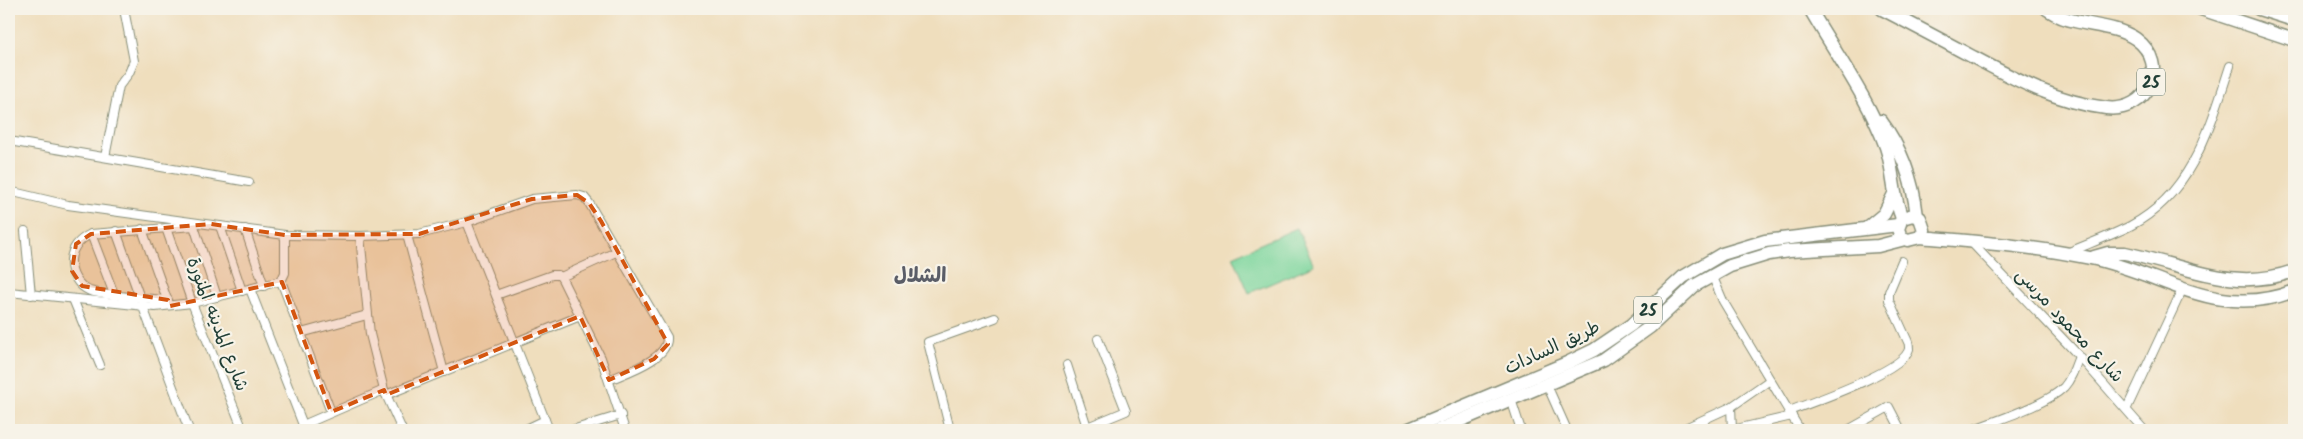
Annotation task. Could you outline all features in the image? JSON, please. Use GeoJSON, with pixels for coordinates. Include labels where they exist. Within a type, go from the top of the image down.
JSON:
{"type":"FeatureCollection","features":[{"type":"Feature","properties":{"kind":"main road"},"geometry":{"type":"LineString","coordinates":[[1810,9],[1866,104],[1889,156],[1900,222],[1899,233],[1904,239],[1912,240],[1920,237],[2034,247],[2067,253],[2110,262],[2214,299],[2238,302],[2263,300],[2294,291]]}},
{"type":"Feature","properties":{"kind":"main road"},"geometry":{"type":"LineString","coordinates":[[1816,9],[1818,23]]}},
{"type":"Feature","properties":{"kind":"main road","name":"25"},"geometry":{"type":"LineString","coordinates":[[1882,9],[2024,85],[2060,99],[2120,109],[2132,106],[2143,98],[2150,86],[2152,67],[2146,48],[2136,39],[2121,31],[2062,18],[2047,9]]}},
{"type":"Feature","properties":{"kind":"main road"},"geometry":{"type":"LineString","coordinates":[[2201,9],[2294,40]]}},
{"type":"Feature","properties":{"kind":"main road"},"geometry":{"type":"LineString","coordinates":[[2259,9],[2294,20]]}},
{"type":"Feature","properties":{"kind":"main road"},"geometry":{"type":"LineString","coordinates":[[1866,104],[1890,134],[1902,156],[1912,185],[1917,216],[1924,226],[1920,237]]}},
{"type":"Feature","properties":{"kind":"main road"},"geometry":{"type":"LineString","coordinates":[[1867,228],[1884,214],[1894,194]]}},
{"type":"Feature","properties":{"kind":"main road"},"geometry":{"type":"LineString","coordinates":[[1900,222],[1909,215],[1917,216]]}},
{"type":"Feature","properties":{"kind":"main road","name":"طريق السادات"},"geometry":{"type":"LineString","coordinates":[[1407,430],[1594,350],[1631,325],[1683,277],[1722,254],[1765,241],[1900,222]]}},
{"type":"Feature","properties":{"kind":"main road","name":"طريق السادات"},"geometry":{"type":"LineString","coordinates":[[1438,430],[1460,426],[1511,399],[1596,365],[1628,345],[1650,328],[1686,293],[1712,275],[1730,266],[1769,254],[1810,249],[1878,246],[1904,239]]}},
{"type":"Feature","properties":{"kind":"main road"},"geometry":{"type":"LineString","coordinates":[[2092,258],[2108,254],[2125,253],[2227,279],[2266,278],[2294,271]]}},
{"type":"Feature","properties":{"kind":"street"},"geometry":{"type":"LineString","coordinates":[[105,157],[119,86],[129,73],[134,62],[124,9]]}},
{"type":"Feature","properties":{"kind":"street"},"geometry":{"type":"LineString","coordinates":[[2067,253],[2131,225],[2154,209],[2174,190],[2191,168],[2204,143],[2230,66]]}},
{"type":"Feature","properties":{"kind":"street"},"geometry":{"type":"LineString","coordinates":[[9,141],[249,182]]}},
{"type":"Feature","properties":{"kind":"street"},"geometry":{"type":"LineString","coordinates":[[9,191],[68,205],[285,235],[360,236],[407,235],[436,231],[532,199],[577,195],[590,203],[668,337],[668,344],[665,350],[654,359],[609,380]]}},
{"type":"Feature","properties":{"kind":"street"},"geometry":{"type":"LineString","coordinates":[[467,222],[513,343],[549,430]]}},
{"type":"Feature","properties":{"kind":"street"},"geometry":{"type":"LineString","coordinates":[[169,303],[90,290],[82,286],[72,271],[72,252],[76,244],[91,234],[211,224]]}},
{"type":"Feature","properties":{"kind":"street"},"geometry":{"type":"LineString","coordinates":[[194,226],[217,297]]}},
{"type":"Feature","properties":{"kind":"street"},"geometry":{"type":"LineString","coordinates":[[220,226],[304,427],[331,412],[444,372],[580,316]]}},
{"type":"Feature","properties":{"kind":"street","name":"شارع المدينه المنورة"},"geometry":{"type":"LineString","coordinates":[[166,228],[192,303],[243,430]]}},
{"type":"Feature","properties":{"kind":"street"},"geometry":{"type":"LineString","coordinates":[[142,229],[169,303]]}},
{"type":"Feature","properties":{"kind":"street"},"geometry":{"type":"LineString","coordinates":[[245,229],[264,286]]}},
{"type":"Feature","properties":{"kind":"street"},"geometry":{"type":"LineString","coordinates":[[25,231],[31,295]]}},
{"type":"Feature","properties":{"kind":"street"},"geometry":{"type":"LineString","coordinates":[[116,231],[140,298]]}},
{"type":"Feature","properties":{"kind":"street"},"geometry":{"type":"LineString","coordinates":[[91,234],[114,294]]}},
{"type":"Feature","properties":{"kind":"street"},"geometry":{"type":"LineString","coordinates":[[9,292],[143,307],[169,303],[192,303],[281,281],[285,273],[285,235]]}},
{"type":"Feature","properties":{"kind":"street"},"geometry":{"type":"LineString","coordinates":[[407,235],[444,372]]}},
{"type":"Feature","properties":{"kind":"street"},"geometry":{"type":"LineString","coordinates":[[360,236],[367,315],[385,392],[402,430]]}},
{"type":"Feature","properties":{"kind":"street","name":"شارع محمود مرسى"},"geometry":{"type":"LineString","coordinates":[[1971,242],[2127,408],[2144,430]]}},
{"type":"Feature","properties":{"kind":"street"},"geometry":{"type":"LineString","coordinates":[[561,277],[618,251]]}},
{"type":"Feature","properties":{"kind":"street"},"geometry":{"type":"LineString","coordinates":[[1730,407],[1732,430],[1790,414],[1870,379],[1905,356],[1909,349],[1908,342],[1889,300],[1889,292],[1902,261]]}},
{"type":"Feature","properties":{"kind":"street"},"geometry":{"type":"LineString","coordinates":[[496,295],[552,275],[558,274],[561,277],[601,358],[625,430]]}},
{"type":"Feature","properties":{"kind":"street"},"geometry":{"type":"LineString","coordinates":[[1712,275],[1723,301],[1800,430]]}},
{"type":"Feature","properties":{"kind":"street"},"geometry":{"type":"LineString","coordinates":[[281,281],[331,412]]}},
{"type":"Feature","properties":{"kind":"street"},"geometry":{"type":"LineString","coordinates":[[2127,408],[2182,288]]}},
{"type":"Feature","properties":{"kind":"street"},"geometry":{"type":"LineString","coordinates":[[73,299],[100,365]]}},
{"type":"Feature","properties":{"kind":"street"},"geometry":{"type":"LineString","coordinates":[[143,307],[188,430]]}},
{"type":"Feature","properties":{"kind":"street"},"geometry":{"type":"LineString","coordinates":[[301,332],[367,315]]}},
{"type":"Feature","properties":{"kind":"street"},"geometry":{"type":"LineString","coordinates":[[950,430],[928,342],[995,318]]}},
{"type":"Feature","properties":{"kind":"street"},"geometry":{"type":"LineString","coordinates":[[1080,430],[1126,411],[1098,339]]}},
{"type":"Feature","properties":{"kind":"street"},"geometry":{"type":"LineString","coordinates":[[1972,430],[2034,405],[2056,392],[2072,376],[2079,356]]}},
{"type":"Feature","properties":{"kind":"street"},"geometry":{"type":"LineString","coordinates":[[1067,365],[1088,428]]}},
{"type":"Feature","properties":{"kind":"street"},"geometry":{"type":"LineString","coordinates":[[1681,430],[1730,407],[1770,380]]}},
{"type":"Feature","properties":{"kind":"street"},"geometry":{"type":"LineString","coordinates":[[1548,385],[1567,430]]}},
{"type":"Feature","properties":{"kind":"street"},"geometry":{"type":"LineString","coordinates":[[1511,399],[1521,430]]}},
{"type":"Feature","properties":{"kind":"street"},"geometry":{"type":"LineString","coordinates":[[1848,430],[1889,407],[1901,430]]}},
{"type":"Feature","properties":{"kind":"street"},"geometry":{"type":"LineString","coordinates":[[572,430],[621,416]]}},
{"type":"Feature","properties":{"kind":"street"},"geometry":{"type":"LineString","coordinates":[[524,430],[545,420]]}},
{"type":"Feature","properties":{"kind":"highlighted area"},"geometry":{"type":"Polygon","coordinates":[[[577,195],[589,203],[601,221],[668,344],[654,359],[609,380],[580,316],[386,395],[384,390],[331,412],[282,282],[180,305],[170,306],[168,300],[82,286],[72,271],[76,244],[91,234],[211,224],[285,235],[419,234],[532,199],[577,195]]]}},
{"type":"Feature","properties":{"kind":"green space"},"geometry":{"type":"Polygon","coordinates":[[[1297,228],[1314,265],[1249,293],[1233,256],[1297,228]]]}},
{"type":"Feature","properties":{"kind":"district","name":"الشلال"},"geometry":{"type":"Point","coordinates":[920,275]}}]}
